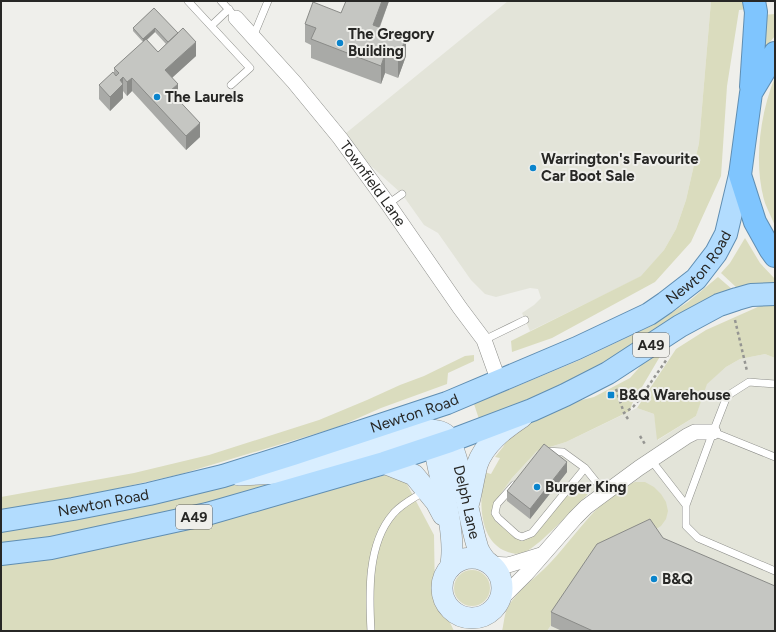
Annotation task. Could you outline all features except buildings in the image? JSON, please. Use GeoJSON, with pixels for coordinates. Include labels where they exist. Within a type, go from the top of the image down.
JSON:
{"type":"FeatureCollection","features":[{"type":"Feature","properties":{"kind":"highway"},"geometry":{"type":"LineString","coordinates":[[751,93],[756,12],[754,1]]}},
{"type":"Feature","properties":{"kind":"highway","name":"A49"},"geometry":{"type":"LineString","coordinates":[[775,53],[751,93],[740,175],[755,222],[775,256]]}},
{"type":"Feature","properties":{"kind":"main road","name":"Newton Road"},"geometry":{"type":"LineString","coordinates":[[1,521],[150,494],[223,476],[447,403],[577,348],[649,314],[696,279],[716,253],[726,234],[740,175]]}},
{"type":"Feature","properties":{"kind":"main road","name":"Newton Road"},"geometry":{"type":"LineString","coordinates":[[1,554],[51,548],[207,514],[384,463],[439,439],[532,410],[565,395],[608,373],[680,326],[719,305],[751,295],[775,294]]}},
{"type":"Feature","properties":{"kind":"street","name":"Townfield Lane"},"geometry":{"type":"LineString","coordinates":[[232,14],[294,82],[340,138],[388,204],[484,340],[499,382]]}},
{"type":"Feature","properties":{"kind":"street"},"geometry":{"type":"LineString","coordinates":[[439,439],[432,422],[436,414],[447,403]]}},
{"type":"Feature","properties":{"kind":"street"},"geometry":{"type":"LineString","coordinates":[[468,510],[480,458],[492,441],[504,428],[532,410]]}},
{"type":"Feature","properties":{"kind":"street"},"geometry":{"type":"LineString","coordinates":[[223,476],[280,473],[418,432],[439,439]]}},
{"type":"Feature","properties":{"kind":"street"},"geometry":{"type":"LineString","coordinates":[[542,555],[508,565],[471,558],[456,562],[450,568],[444,580],[443,593],[446,602],[463,623],[467,617],[484,615],[492,610],[498,602],[542,555],[581,512],[651,460],[687,436],[695,432],[713,432]]}},
{"type":"Feature","properties":{"kind":"street","name":"Delph Lane"},"geometry":{"type":"LineString","coordinates":[[439,439],[457,461],[477,547],[488,562]]}},
{"type":"Feature","properties":{"kind":"street","name":"Delph Lane"},"geometry":{"type":"LineString","coordinates":[[439,439],[450,526],[452,556],[450,568]]}},
{"type":"Feature","properties":{"kind":"street"},"geometry":{"type":"LineString","coordinates":[[384,463],[414,475],[436,502],[450,526]]}},
{"type":"Feature","properties":{"kind":"street"},"geometry":{"type":"LineString","coordinates":[[488,562],[497,571],[501,580],[502,591],[498,602],[492,631]]}},
{"type":"Feature","properties":{"kind":"lane"},"geometry":{"type":"LineString","coordinates":[[188,1],[250,68],[231,86]]}},
{"type":"Feature","properties":{"kind":"lane","name":"Townfield Lane"},"geometry":{"type":"LineString","coordinates":[[221,1],[232,14]]}},
{"type":"Feature","properties":{"kind":"lane"},"geometry":{"type":"LineString","coordinates":[[253,37],[268,1]]}},
{"type":"Feature","properties":{"kind":"lane"},"geometry":{"type":"LineString","coordinates":[[211,26],[232,14]]}},
{"type":"Feature","properties":{"kind":"lane"},"geometry":{"type":"LineString","coordinates":[[388,204],[402,194]]}},
{"type":"Feature","properties":{"kind":"lane"},"geometry":{"type":"LineString","coordinates":[[484,340],[525,320]]}},
{"type":"Feature","properties":{"kind":"lane"},"geometry":{"type":"LineString","coordinates":[[775,384],[749,382],[727,396],[686,505],[686,526],[698,538],[775,571]]}},
{"type":"Feature","properties":{"kind":"lane"},"geometry":{"type":"LineString","coordinates":[[713,432],[775,457]]}},
{"type":"Feature","properties":{"kind":"lane"},"geometry":{"type":"LineString","coordinates":[[540,455],[545,451],[563,452],[584,468],[605,494]]}},
{"type":"Feature","properties":{"kind":"lane"},"geometry":{"type":"LineString","coordinates":[[651,460],[686,505]]}},
{"type":"Feature","properties":{"kind":"lane"},"geometry":{"type":"LineString","coordinates":[[521,477],[497,504],[495,513],[498,518],[517,535],[522,537],[532,533],[584,468]]}},
{"type":"Feature","properties":{"kind":"lane"},"geometry":{"type":"LineString","coordinates":[[371,631],[371,573],[374,556],[382,533],[387,522],[399,508],[427,490]]}},
{"type":"Feature","properties":{"kind":"path"},"geometry":{"type":"LineString","coordinates":[[733,313],[749,382]]}},
{"type":"Feature","properties":{"kind":"path"},"geometry":{"type":"LineString","coordinates":[[624,413],[633,407],[638,401],[671,352]]}},
{"type":"Feature","properties":{"kind":"path"},"geometry":{"type":"LineString","coordinates":[[616,389],[624,413],[628,420]]}},
{"type":"Feature","properties":{"kind":"shaded area","name":"Warrington's Favourite Car Boot Sale"},"geometry":{"type":"Polygon","coordinates":[[[508,1],[711,1],[699,143],[686,200],[676,229],[664,250],[642,276],[530,331],[522,313],[541,298],[538,289],[530,288],[496,297],[485,294],[471,280],[438,233],[424,225],[402,194],[340,138],[508,1]]]}},
{"type":"Feature","properties":{"kind":"shaded area"},"geometry":{"type":"Polygon","coordinates":[[[765,354],[775,358],[775,631],[547,631],[597,557],[625,486],[601,506],[578,482],[532,537],[524,539],[514,535],[496,522],[492,510],[497,499],[512,478],[537,451],[566,442],[637,408],[654,414],[658,440],[696,416],[706,384],[726,367],[740,359],[765,354]]]}},
{"type":"Feature","properties":{"kind":"green space"},"geometry":{"type":"Polygon","coordinates":[[[711,1],[748,1],[749,9],[739,10],[727,86],[721,176],[691,242],[655,282],[552,338],[512,352],[511,341],[641,276],[664,250],[676,229],[686,200],[699,143],[711,1]]]}},
{"type":"Feature","properties":{"kind":"green space"},"geometry":{"type":"Polygon","coordinates":[[[775,14],[775,36],[759,55],[761,15],[775,14]]]}},
{"type":"Feature","properties":{"kind":"green space"},"geometry":{"type":"Polygon","coordinates":[[[775,77],[775,226],[765,203],[761,188],[759,156],[765,107],[775,77]]]}},
{"type":"Feature","properties":{"kind":"green space"},"geometry":{"type":"Polygon","coordinates":[[[745,238],[760,263],[775,279],[775,284],[737,288],[721,273],[730,263],[745,238]]]}},
{"type":"Feature","properties":{"kind":"green space"},"geometry":{"type":"Polygon","coordinates":[[[718,277],[733,290],[702,301],[610,361],[539,398],[479,419],[474,404],[477,402],[580,360],[651,326],[688,302],[718,277]]]}},
{"type":"Feature","properties":{"kind":"green space"},"geometry":{"type":"Polygon","coordinates":[[[760,306],[775,306],[775,358],[765,354],[740,359],[726,367],[707,384],[696,416],[657,440],[654,414],[637,408],[676,349],[706,330],[760,306]]]}},
{"type":"Feature","properties":{"kind":"green space"},"geometry":{"type":"Polygon","coordinates":[[[668,348],[662,353],[632,404],[630,411],[566,442],[537,451],[512,478],[497,499],[492,510],[496,522],[514,535],[524,539],[532,537],[578,482],[589,493],[547,535],[523,553],[515,554],[508,552],[495,544],[488,535],[482,515],[481,504],[484,472],[491,474],[500,458],[495,457],[509,436],[536,420],[578,401],[594,397],[630,378],[645,361],[668,348]]]}},
{"type":"Feature","properties":{"kind":"green space"},"geometry":{"type":"Polygon","coordinates":[[[474,355],[474,361],[448,373],[447,384],[381,408],[338,427],[181,474],[102,492],[1,511],[1,497],[134,473],[209,455],[319,420],[424,376],[465,356],[474,355]]]}},
{"type":"Feature","properties":{"kind":"green space"},"geometry":{"type":"Polygon","coordinates":[[[400,471],[434,535],[435,597],[445,612],[454,631],[1,631],[1,564],[232,517],[400,471]]]}},
{"type":"Feature","properties":{"kind":"green space"},"geometry":{"type":"Polygon","coordinates":[[[275,480],[276,485],[176,512],[49,539],[1,545],[1,530],[223,485],[275,480]]]}},
{"type":"Feature","properties":{"kind":"green space"},"geometry":{"type":"Polygon","coordinates":[[[635,482],[645,482],[654,487],[666,502],[668,511],[666,519],[661,526],[650,533],[597,557],[547,631],[502,631],[507,610],[522,589],[550,563],[599,507],[610,497],[635,482]]]}},
{"type":"Feature","properties":{"kind":"green space"},"geometry":{"type":"Polygon","coordinates":[[[476,570],[485,575],[489,581],[489,595],[485,601],[476,606],[468,606],[459,601],[455,595],[454,584],[459,575],[465,571],[476,570]]]}},
{"type":"Feature","properties":{"kind":"place","name":"The Gregory Building"},"geometry":{"type":"Point","coordinates":[340,43]}},
{"type":"Feature","properties":{"kind":"place","name":"The Laurels"},"geometry":{"type":"Point","coordinates":[157,97]}},
{"type":"Feature","properties":{"kind":"place","name":"Warrington's Favourite Car Boot Sale"},"geometry":{"type":"Point","coordinates":[533,168]}},
{"type":"Feature","properties":{"kind":"place","name":"B&Q Warehouse"},"geometry":{"type":"Point","coordinates":[611,395]}},
{"type":"Feature","properties":{"kind":"place","name":"Burger King"},"geometry":{"type":"Point","coordinates":[537,487]}},
{"type":"Feature","properties":{"kind":"place","name":"B&Q"},"geometry":{"type":"Point","coordinates":[654,579]}}]}
